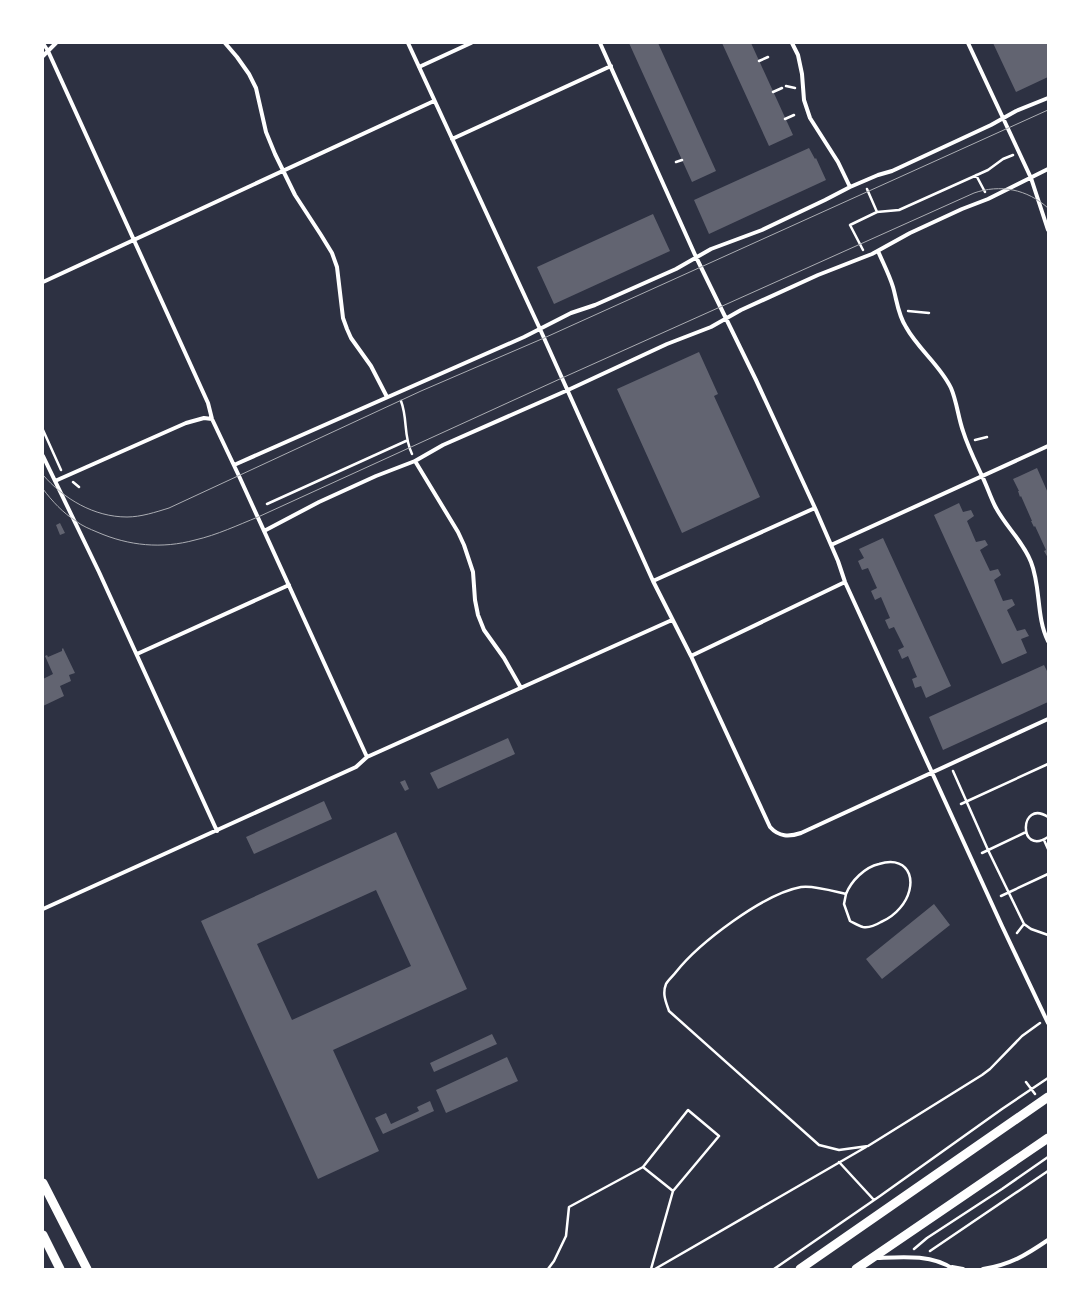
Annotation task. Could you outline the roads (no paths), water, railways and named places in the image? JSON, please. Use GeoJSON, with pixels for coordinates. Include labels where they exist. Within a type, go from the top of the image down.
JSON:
{"type":"FeatureCollection","features":[{"type":"Feature","properties":{"kind":"main road"},"geometry":{"type":"LineString","coordinates":[[800,1269],[1048,1097]]}},
{"type":"Feature","properties":{"kind":"main road"},"geometry":{"type":"LineString","coordinates":[[856,1269],[1048,1138]]}},
{"type":"Feature","properties":{"kind":"main road"},"geometry":{"type":"LineString","coordinates":[[43,1183],[87,1269]]}},
{"type":"Feature","properties":{"kind":"main road"},"geometry":{"type":"LineString","coordinates":[[43,1236],[60,1269]]}},
{"type":"Feature","properties":{"kind":"street"},"geometry":{"type":"LineString","coordinates":[[43,43],[208,403],[212,419],[367,757]]}},
{"type":"Feature","properties":{"kind":"street"},"geometry":{"type":"LineString","coordinates":[[43,56],[56,43]]}},
{"type":"Feature","properties":{"kind":"street"},"geometry":{"type":"LineString","coordinates":[[225,43],[249,74],[256,88],[266,132],[283,171],[294,194],[332,253],[338,273],[344,318],[347,328],[351,338],[371,366],[387,397]]}},
{"type":"Feature","properties":{"kind":"street"},"geometry":{"type":"LineString","coordinates":[[408,43],[568,390],[653,581],[691,656],[767,823],[772,830],[781,835],[792,836],[801,833],[1048,719]]}},
{"type":"Feature","properties":{"kind":"street"},"geometry":{"type":"LineString","coordinates":[[419,67],[471,43]]}},
{"type":"Feature","properties":{"kind":"street"},"geometry":{"type":"LineString","coordinates":[[600,43],[696,257],[756,380],[815,508],[842,570],[845,582],[1048,1024]]}},
{"type":"Feature","properties":{"kind":"street"},"geometry":{"type":"LineString","coordinates":[[792,43],[798,55],[802,74],[804,100],[810,118],[818,134],[834,156],[850,186]]}},
{"type":"Feature","properties":{"kind":"street"},"geometry":{"type":"LineString","coordinates":[[968,43],[1031,178],[1048,230]]}},
{"type":"Feature","properties":{"kind":"street"},"geometry":{"type":"LineString","coordinates":[[452,139],[610,66]]}},
{"type":"Feature","properties":{"kind":"street"},"geometry":{"type":"LineString","coordinates":[[234,465],[524,337],[571,313],[595,305],[676,269],[711,249],[762,230],[825,200],[850,186],[892,171],[991,125],[1016,111],[1048,98]]}},
{"type":"Feature","properties":{"kind":"street"},"geometry":{"type":"LineString","coordinates":[[43,282],[434,101]]}},
{"type":"Feature","properties":{"kind":"street"},"geometry":{"type":"LineString","coordinates":[[264,531],[325,499],[380,474],[415,461],[437,448],[667,344],[711,327],[740,310],[818,275],[866,256],[910,233],[962,209],[988,200],[1048,169]]}},
{"type":"Feature","properties":{"kind":"street"},"geometry":{"type":"LineString","coordinates":[[878,250],[893,287],[905,326],[915,342],[935,364],[950,386],[966,441],[996,507],[1002,518],[1026,550],[1038,587],[1042,624],[1048,641]]}},
{"type":"Feature","properties":{"kind":"street"},"geometry":{"type":"LineString","coordinates":[[55,480],[186,422],[204,418],[212,419]]}},
{"type":"Feature","properties":{"kind":"street"},"geometry":{"type":"LineString","coordinates":[[831,545],[1048,446]]}},
{"type":"Feature","properties":{"kind":"street"},"geometry":{"type":"LineString","coordinates":[[43,456],[100,572],[217,831]]}},
{"type":"Feature","properties":{"kind":"street"},"geometry":{"type":"LineString","coordinates":[[415,461],[458,532],[464,545],[472,572],[478,615],[484,630],[507,662],[521,688]]}},
{"type":"Feature","properties":{"kind":"street"},"geometry":{"type":"LineString","coordinates":[[653,581],[815,508]]}},
{"type":"Feature","properties":{"kind":"street"},"geometry":{"type":"LineString","coordinates":[[691,656],[845,582]]}},
{"type":"Feature","properties":{"kind":"street"},"geometry":{"type":"LineString","coordinates":[[137,654],[289,585]]}},
{"type":"Feature","properties":{"kind":"street"},"geometry":{"type":"LineString","coordinates":[[43,909],[356,767],[367,757],[672,620]]}},
{"type":"Feature","properties":{"kind":"street"},"geometry":{"type":"LineString","coordinates":[[983,1269],[1015,1261],[1048,1240]]}},
{"type":"Feature","properties":{"kind":"street"},"geometry":{"type":"LineString","coordinates":[[872,1258],[904,1257],[935,1260],[952,1268],[963,1269]]}},
{"type":"Feature","properties":{"kind":"tram line"},"geometry":{"type":"LineString","coordinates":[[43,475],[51,484],[70,499],[80,505],[103,514],[132,517],[169,508],[421,391],[544,338],[1048,110]]}},
{"type":"Feature","properties":{"kind":"tram line"},"geometry":{"type":"LineString","coordinates":[[43,489],[50,498],[71,518],[86,527],[109,537],[146,545],[170,545],[203,538],[258,517],[562,378],[974,193],[994,189],[1013,190],[1031,196],[1048,208]]}}]}
